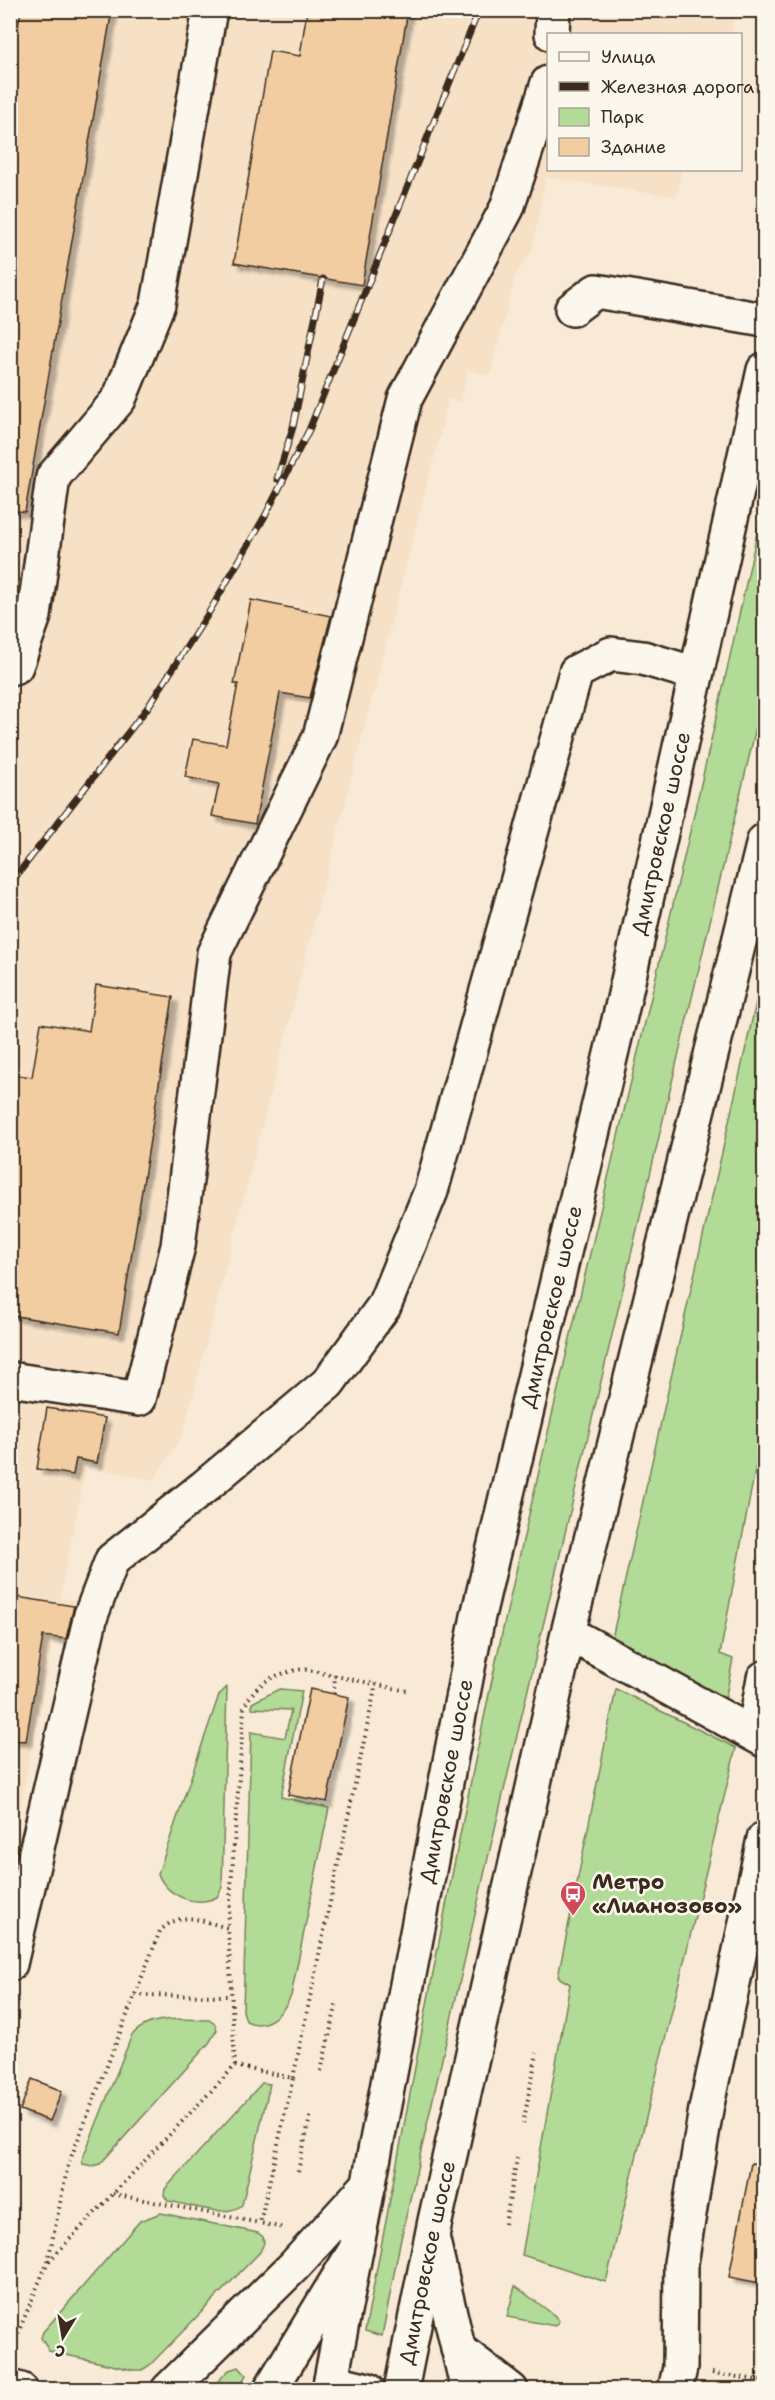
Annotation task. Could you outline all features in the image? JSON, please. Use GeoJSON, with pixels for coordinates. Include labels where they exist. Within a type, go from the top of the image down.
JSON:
{"type":"FeatureCollection","features":[{"type":"Feature","properties":{"kind":"main road"},"geometry":{"type":"LineString","coordinates":[[10,668],[16,666],[34,616],[53,477],[119,399],[158,304],[210,10]]}},
{"type":"Feature","properties":{"kind":"main road"},"geometry":{"type":"LineString","coordinates":[[552,33],[553,10]]}},
{"type":"Feature","properties":{"kind":"main road"},"geometry":{"type":"LineString","coordinates":[[10,1379],[139,1399],[178,1246],[214,953],[320,737],[405,399],[507,208],[547,89]]}},
{"type":"Feature","properties":{"kind":"main road"},"geometry":{"type":"LineString","coordinates":[[572,309],[596,291],[765,320]]}},
{"type":"Feature","properties":{"kind":"main road","name":"Дмитровское шоссе"},"geometry":{"type":"LineString","coordinates":[[330,2385],[478,1616],[624,999],[765,370]]}},
{"type":"Feature","properties":{"kind":"main road"},"geometry":{"type":"LineString","coordinates":[[10,1964],[91,1615],[112,1560],[204,1487],[328,1383],[384,1306],[431,1191],[576,672],[611,654],[643,658],[696,674]]}},
{"type":"Feature","properties":{"kind":"main road","name":"Дмитровское шоссе"},"geometry":{"type":"LineString","coordinates":[[401,2390],[433,2241],[435,2221],[568,1633],[765,841]]}},
{"type":"Feature","properties":{"kind":"main road"},"geometry":{"type":"LineString","coordinates":[[568,1633],[759,1737],[765,1678]]}},
{"type":"Feature","properties":{"kind":"main road"},"geometry":{"type":"LineString","coordinates":[[675,2390],[680,2368],[681,2263],[706,2109],[765,1839]]}},
{"type":"Feature","properties":{"kind":"main road"},"geometry":{"type":"LineString","coordinates":[[168,2390],[294,2266],[369,2184]]}},
{"type":"Feature","properties":{"kind":"main road"},"geometry":{"type":"LineString","coordinates":[[433,2241],[468,2390]]}},
{"type":"Feature","properties":{"kind":"main road","name":"Дмитровское шоссе"},"geometry":{"type":"LineString","coordinates":[[270,2390],[357,2248]]}},
{"type":"Feature","properties":{"kind":"main road"},"geometry":{"type":"LineString","coordinates":[[458,2349],[511,2390]]}},
{"type":"Feature","properties":{"kind":"main road"},"geometry":{"type":"LineString","coordinates":[[330,2385],[368,2390]]}},
{"type":"Feature","properties":{"kind":"main road"},"geometry":{"type":"LineString","coordinates":[[10,2387],[21,2390]]}},
{"type":"Feature","properties":{"kind":"path"},"geometry":{"type":"LineString","coordinates":[[48,2261],[235,2066],[228,1928],[244,1708],[250,1695],[259,1684],[285,1672],[303,1669],[407,1691]]}},
{"type":"Feature","properties":{"kind":"path"},"geometry":{"type":"LineString","coordinates":[[334,1694],[335,1675]]}},
{"type":"Feature","properties":{"kind":"path"},"geometry":{"type":"LineString","coordinates":[[260,2223],[293,2078],[375,1684]]}},
{"type":"Feature","properties":{"kind":"path"},"geometry":{"type":"LineString","coordinates":[[11,2350],[48,2261],[68,2165],[160,1931],[171,1920],[186,1917],[228,1928]]}},
{"type":"Feature","properties":{"kind":"path"},"geometry":{"type":"LineString","coordinates":[[135,1995],[231,1996]]}},
{"type":"Feature","properties":{"kind":"path"},"geometry":{"type":"LineString","coordinates":[[321,2071],[337,2002]]}},
{"type":"Feature","properties":{"kind":"path"},"geometry":{"type":"LineString","coordinates":[[524,2124],[537,2053]]}},
{"type":"Feature","properties":{"kind":"path"},"geometry":{"type":"LineString","coordinates":[[235,2066],[293,2078]]}},
{"type":"Feature","properties":{"kind":"path"},"geometry":{"type":"LineString","coordinates":[[298,2172],[311,2113]]}},
{"type":"Feature","properties":{"kind":"path"},"geometry":{"type":"LineString","coordinates":[[505,2224],[517,2158]]}},
{"type":"Feature","properties":{"kind":"path"},"geometry":{"type":"LineString","coordinates":[[113,2194],[290,2229]]}},
{"type":"Feature","properties":{"kind":"shaded area"},"geometry":{"type":"Polygon","coordinates":[[[11,11],[735,11],[731,33],[547,33],[547,171],[681,171],[677,197],[546,177],[532,251],[515,276],[490,376],[468,370],[460,402],[449,399],[183,1434],[154,1480],[86,1466],[60,1598],[85,1603],[77,1646],[52,1642],[11,1855],[11,11]]]}},
{"type":"Feature","properties":{"kind":"green space"},"geometry":{"type":"Polygon","coordinates":[[[764,500],[764,694],[487,1862],[400,2243],[382,2336],[365,2331],[484,1716],[535,1488],[701,783],[764,500]]]}},
{"type":"Feature","properties":{"kind":"green space"},"geometry":{"type":"Polygon","coordinates":[[[764,967],[764,1423],[720,1654],[733,1659],[723,1711],[610,1647],[764,967]]]}},
{"type":"Feature","properties":{"kind":"green space"},"geometry":{"type":"Polygon","coordinates":[[[227,1687],[222,1887],[217,1897],[209,1900],[191,1900],[175,1894],[162,1882],[158,1874],[219,1695],[227,1687]]]}},
{"type":"Feature","properties":{"kind":"green space"},"geometry":{"type":"Polygon","coordinates":[[[279,1689],[302,1691],[281,1797],[329,1808],[291,1996],[279,2014],[261,2024],[246,2021],[243,2011],[251,1732],[285,1738],[291,1710],[252,1708],[252,1703],[279,1689]]]}},
{"type":"Feature","properties":{"kind":"green space"},"geometry":{"type":"Polygon","coordinates":[[[616,1689],[736,1748],[606,2282],[522,2255],[570,1984],[558,1977],[616,1689]]]}},
{"type":"Feature","properties":{"kind":"green space"},"geometry":{"type":"Polygon","coordinates":[[[209,2020],[215,2024],[217,2030],[209,2043],[100,2164],[93,2166],[83,2164],[82,2160],[132,2035],[139,2028],[157,2021],[209,2020]]]}},
{"type":"Feature","properties":{"kind":"green space"},"geometry":{"type":"Polygon","coordinates":[[[262,2083],[270,2084],[242,2205],[235,2209],[217,2211],[168,2201],[164,2195],[165,2189],[262,2083]]]}},
{"type":"Feature","properties":{"kind":"green space"},"geometry":{"type":"Polygon","coordinates":[[[161,2213],[258,2233],[263,2237],[264,2243],[260,2252],[150,2365],[142,2370],[133,2370],[49,2351],[41,2338],[43,2332],[140,2221],[161,2213]]]}},
{"type":"Feature","properties":{"kind":"green space"},"geometry":{"type":"Polygon","coordinates":[[[515,2286],[554,2315],[559,2321],[555,2326],[507,2317],[515,2286]]]}},
{"type":"Feature","properties":{"kind":"green space"},"geometry":{"type":"Polygon","coordinates":[[[239,2367],[246,2375],[238,2389],[210,2389],[229,2370],[239,2367]]]}},
{"type":"Feature","properties":{"kind":"building"},"geometry":{"type":"Polygon","coordinates":[[[21,10],[112,10],[25,512],[10,510],[10,69],[21,10]]]}},
{"type":"Feature","properties":{"kind":"building"},"geometry":{"type":"Polygon","coordinates":[[[307,10],[408,10],[362,285],[234,263],[270,51],[300,56],[307,10]]]}},
{"type":"Feature","properties":{"kind":"building"},"geometry":{"type":"Polygon","coordinates":[[[251,600],[331,616],[310,698],[280,693],[255,824],[212,816],[219,784],[185,777],[193,739],[226,745],[238,684],[234,684],[251,600]]]}},
{"type":"Feature","properties":{"kind":"building"},"geometry":{"type":"Polygon","coordinates":[[[96,985],[173,997],[119,1333],[10,1315],[10,1074],[32,1077],[41,1023],[89,1031],[96,985]]]}},
{"type":"Feature","properties":{"kind":"building"},"geometry":{"type":"Polygon","coordinates":[[[47,1408],[105,1418],[97,1463],[76,1459],[73,1475],[37,1469],[47,1408]]]}},
{"type":"Feature","properties":{"kind":"building"},"geometry":{"type":"Polygon","coordinates":[[[10,1596],[74,1606],[66,1639],[43,1636],[26,1741],[10,1740],[10,1596]]]}},
{"type":"Feature","properties":{"kind":"building"},"geometry":{"type":"Polygon","coordinates":[[[310,1689],[349,1697],[327,1802],[288,1795],[310,1689]]]}},
{"type":"Feature","properties":{"kind":"building"},"geometry":{"type":"Polygon","coordinates":[[[32,2079],[62,2091],[50,2121],[20,2110],[32,2079]]]}},
{"type":"Feature","properties":{"kind":"building"},"geometry":{"type":"Polygon","coordinates":[[[751,2163],[765,2164],[765,2284],[729,2277],[751,2163]]]}},
{"type":"Feature","properties":{"kind":"railway"},"geometry":{"type":"LineString","coordinates":[[10,884],[148,707],[208,614],[265,516],[309,430],[479,10]]}},
{"type":"Feature","properties":{"kind":"railway"},"geometry":{"type":"LineString","coordinates":[[277,479],[293,427],[323,279]]}},
{"type":"Feature","properties":{"kind":"place","name":"Метро «Лианозово»"},"geometry":{"type":"Point","coordinates":[573,1917]}}]}
